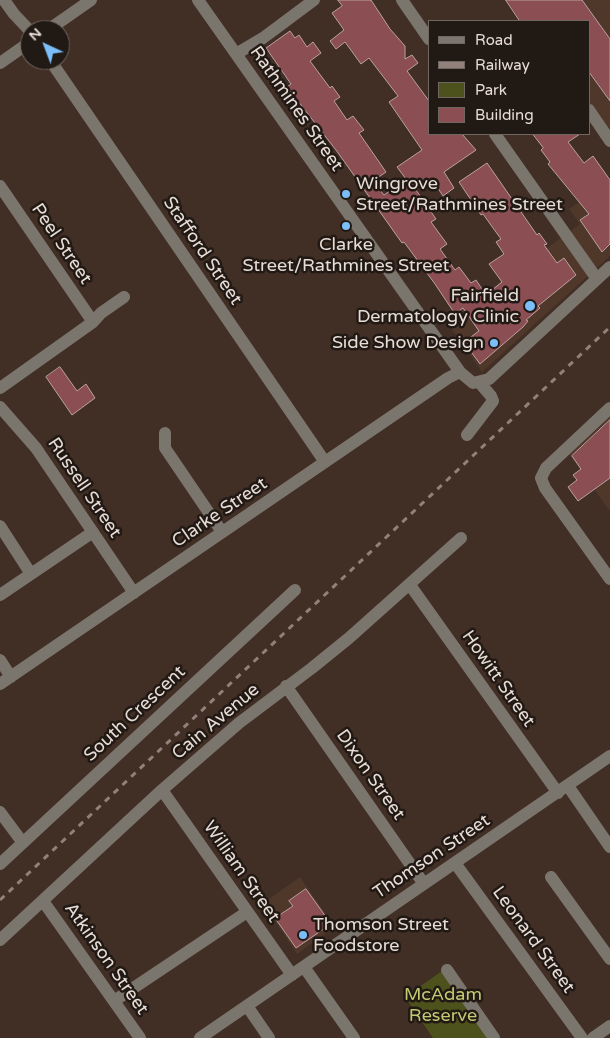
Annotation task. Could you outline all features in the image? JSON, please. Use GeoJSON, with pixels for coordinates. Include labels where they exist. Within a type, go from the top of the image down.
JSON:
{"type":"FeatureCollection","features":[{"type":"Feature","properties":{"kind":"street"},"geometry":{"type":"LineString","coordinates":[[4,0],[14,14],[20,29]]}},
{"type":"Feature","properties":{"kind":"street"},"geometry":{"type":"LineString","coordinates":[[63,20],[92,0]]}},
{"type":"Feature","properties":{"kind":"street","name":"Rathmines Street"},"geometry":{"type":"LineString","coordinates":[[198,0],[460,372],[491,396],[493,401],[467,435]]}},
{"type":"Feature","properties":{"kind":"street"},"geometry":{"type":"LineString","coordinates":[[236,54],[262,38],[314,0]]}},
{"type":"Feature","properties":{"kind":"street"},"geometry":{"type":"LineString","coordinates":[[402,0],[428,38]]}},
{"type":"Feature","properties":{"kind":"street"},"geometry":{"type":"LineString","coordinates":[[0,63],[20,47]]}},
{"type":"Feature","properties":{"kind":"street","name":"Stafford Street"},"geometry":{"type":"LineString","coordinates":[[57,70],[325,462]]}},
{"type":"Feature","properties":{"kind":"street"},"geometry":{"type":"LineString","coordinates":[[591,107],[610,140]]}},
{"type":"Feature","properties":{"kind":"street"},"geometry":{"type":"LineString","coordinates":[[496,135],[597,279]]}},
{"type":"Feature","properties":{"kind":"street","name":"Peel Street"},"geometry":{"type":"LineString","coordinates":[[0,186],[93,322]]}},
{"type":"Feature","properties":{"kind":"street"},"geometry":{"type":"LineString","coordinates":[[476,383],[489,380],[610,267]]}},
{"type":"Feature","properties":{"kind":"street"},"geometry":{"type":"LineString","coordinates":[[0,388],[93,322],[101,313],[124,297]]}},
{"type":"Feature","properties":{"kind":"street","name":"Clarke Street"},"geometry":{"type":"LineString","coordinates":[[0,684],[448,378],[460,372]]}},
{"type":"Feature","properties":{"kind":"street","name":"Russell Street"},"geometry":{"type":"LineString","coordinates":[[0,408],[36,448],[134,593]]}},
{"type":"Feature","properties":{"kind":"street"},"geometry":{"type":"LineString","coordinates":[[610,408],[546,468],[541,478],[545,488],[610,579]]}},
{"type":"Feature","properties":{"kind":"street"},"geometry":{"type":"LineString","coordinates":[[165,433],[165,448],[222,532]]}},
{"type":"Feature","properties":{"kind":"street"},"geometry":{"type":"LineString","coordinates":[[0,526],[31,574]]}},
{"type":"Feature","properties":{"kind":"street"},"geometry":{"type":"LineString","coordinates":[[0,595],[93,532]]}},
{"type":"Feature","properties":{"kind":"street","name":"Cain Avenue"},"geometry":{"type":"LineString","coordinates":[[0,940],[162,790],[239,723],[334,650],[410,585],[461,538]]}},
{"type":"Feature","properties":{"kind":"street","name":"Howitt Street"},"geometry":{"type":"LineString","coordinates":[[410,585],[563,789],[610,847]]}},
{"type":"Feature","properties":{"kind":"street","name":"South Crescent"},"geometry":{"type":"LineString","coordinates":[[0,864],[295,590]]}},
{"type":"Feature","properties":{"kind":"street"},"geometry":{"type":"LineString","coordinates":[[0,660],[11,677]]}},
{"type":"Feature","properties":{"kind":"street","name":"Dixon Street"},"geometry":{"type":"LineString","coordinates":[[286,686],[424,884]]}},
{"type":"Feature","properties":{"kind":"street","name":"Thomson Street"},"geometry":{"type":"LineString","coordinates":[[200,1038],[610,756]]}},
{"type":"Feature","properties":{"kind":"street","name":"William Street"},"geometry":{"type":"LineString","coordinates":[[162,790],[292,975]]}},
{"type":"Feature","properties":{"kind":"street"},"geometry":{"type":"LineString","coordinates":[[0,812],[23,843]]}},
{"type":"Feature","properties":{"kind":"street","name":"Leonard Street"},"geometry":{"type":"LineString","coordinates":[[456,863],[582,1038]]}},
{"type":"Feature","properties":{"kind":"street"},"geometry":{"type":"LineString","coordinates":[[551,877],[610,960]]}},
{"type":"Feature","properties":{"kind":"street","name":"Atkinson Street"},"geometry":{"type":"LineString","coordinates":[[43,901],[140,1038]]}},
{"type":"Feature","properties":{"kind":"street"},"geometry":{"type":"LineString","coordinates":[[114,1001],[247,912]]}},
{"type":"Feature","properties":{"kind":"street"},"geometry":{"type":"LineString","coordinates":[[304,967],[354,1038]]}},
{"type":"Feature","properties":{"kind":"street"},"geometry":{"type":"LineString","coordinates":[[447,970],[494,1038]]}},
{"type":"Feature","properties":{"kind":"street"},"geometry":{"type":"LineString","coordinates":[[247,1006],[269,1038]]}},
{"type":"Feature","properties":{"kind":"street"},"geometry":{"type":"LineString","coordinates":[[593,1038],[610,1026]]}},
{"type":"Feature","properties":{"kind":"shaded area"},"geometry":{"type":"Polygon","coordinates":[[[505,0],[610,0],[610,147],[590,118],[590,20],[520,20],[505,0]]]}},
{"type":"Feature","properties":{"kind":"shaded area"},"geometry":{"type":"Polygon","coordinates":[[[610,179],[610,256],[482,372],[446,321],[580,224],[569,209],[610,179]]]}},
{"type":"Feature","properties":{"kind":"shaded area"},"geometry":{"type":"Polygon","coordinates":[[[610,415],[610,509],[609,510],[569,454],[610,415]]]}},
{"type":"Feature","properties":{"kind":"shaded area"},"geometry":{"type":"Polygon","coordinates":[[[300,877],[335,927],[297,954],[263,903],[300,877]]]}},
{"type":"Feature","properties":{"kind":"green space","name":"McAdam Reserve"},"geometry":{"type":"Polygon","coordinates":[[[449,966],[498,1038],[433,1038],[405,997],[449,966]]]}},
{"type":"Feature","properties":{"kind":"building"},"geometry":{"type":"Polygon","coordinates":[[[338,0],[371,0],[390,29],[405,46],[405,59],[412,55],[418,63],[407,71],[428,100],[428,135],[463,135],[476,150],[444,172],[454,188],[443,196],[432,179],[416,190],[436,219],[431,222],[447,244],[440,249],[455,270],[459,267],[471,283],[476,280],[486,295],[502,282],[489,264],[504,254],[496,242],[501,239],[483,214],[481,215],[459,182],[487,163],[537,235],[539,233],[547,244],[544,245],[557,263],[564,258],[576,275],[538,306],[540,308],[526,320],[528,321],[523,327],[480,364],[464,342],[479,331],[463,308],[455,314],[336,150],[287,87],[291,84],[266,48],[290,31],[295,38],[299,35],[307,47],[313,42],[321,53],[310,61],[330,88],[332,86],[340,97],[334,101],[347,120],[353,116],[364,130],[359,133],[386,172],[373,181],[384,195],[406,179],[397,167],[422,150],[389,102],[398,96],[369,58],[361,64],[345,42],[336,49],[330,41],[344,30],[332,13],[342,6],[338,0]]]}},
{"type":"Feature","properties":{"kind":"building"},"geometry":{"type":"Polygon","coordinates":[[[506,0],[582,0],[610,39],[610,101],[590,73],[590,20],[519,20],[506,0]]]}},
{"type":"Feature","properties":{"kind":"building"},"geometry":{"type":"Polygon","coordinates":[[[534,135],[578,135],[568,142],[584,163],[593,156],[610,180],[610,244],[602,252],[580,220],[589,214],[548,164],[550,162],[541,150],[543,148],[534,135]]]}},
{"type":"Feature","properties":{"kind":"building"},"geometry":{"type":"Polygon","coordinates":[[[60,367],[77,391],[86,384],[95,398],[72,415],[46,377],[60,367]]]}},
{"type":"Feature","properties":{"kind":"building"},"geometry":{"type":"Polygon","coordinates":[[[610,420],[610,478],[578,501],[568,487],[577,480],[573,475],[581,469],[572,456],[610,420]]]}},
{"type":"Feature","properties":{"kind":"building"},"geometry":{"type":"Polygon","coordinates":[[[306,889],[331,924],[296,948],[275,918],[293,906],[289,901],[306,889]]]}},
{"type":"Feature","properties":{"kind":"railway"},"geometry":{"type":"LineString","coordinates":[[0,900],[610,327]]}},
{"type":"Feature","properties":{"kind":"place","name":"Wingrove Street/Rathmines Street"},"geometry":{"type":"Point","coordinates":[346,194]}},
{"type":"Feature","properties":{"kind":"place","name":"Clarke Street/Rathmines Street"},"geometry":{"type":"Point","coordinates":[346,226]}},
{"type":"Feature","properties":{"kind":"place","name":"Fairfield Dermatology Clinic"},"geometry":{"type":"Point","coordinates":[530,306]}},
{"type":"Feature","properties":{"kind":"place","name":"Side Show Design"},"geometry":{"type":"Point","coordinates":[494,343]}},
{"type":"Feature","properties":{"kind":"place","name":"Thomson Street Foodstore"},"geometry":{"type":"Point","coordinates":[303,935]}}]}
